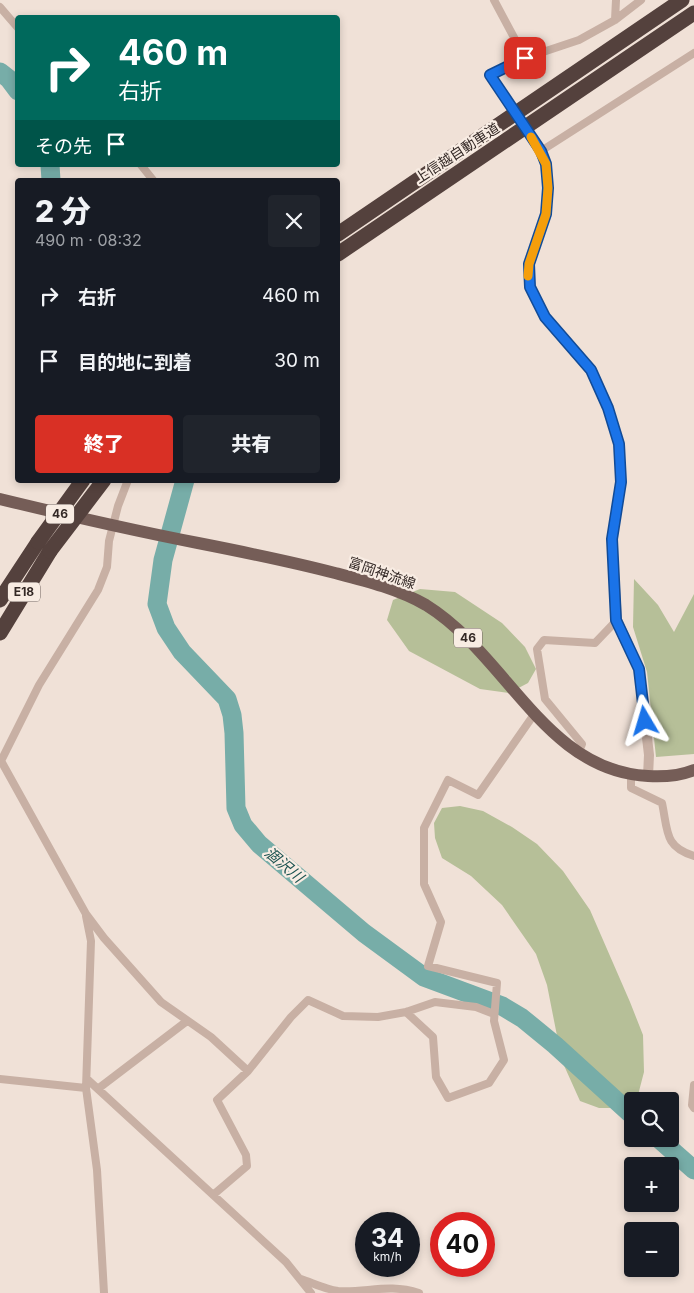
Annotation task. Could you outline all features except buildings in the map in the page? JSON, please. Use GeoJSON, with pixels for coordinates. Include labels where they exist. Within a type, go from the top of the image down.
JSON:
{"type":"FeatureCollection","features":[{"type":"Feature","properties":{"kind":"highway","name":"上信越自動車道"},"geometry":{"type":"LineString","coordinates":[[340,233],[682,0]]}},
{"type":"Feature","properties":{"kind":"highway","name":"上信越自動車道"},"geometry":{"type":"LineString","coordinates":[[340,253],[386,219],[554,109],[694,12]]}},
{"type":"Feature","properties":{"kind":"highway","name":"E18"},"geometry":{"type":"LineString","coordinates":[[0,600],[38,542],[82,483]]}},
{"type":"Feature","properties":{"kind":"highway","name":"E18"},"geometry":{"type":"LineString","coordinates":[[0,633],[50,551],[102,483]]}},
{"type":"Feature","properties":{"kind":"main road","name":"富岡神流線"},"geometry":{"type":"LineString","coordinates":[[0,499],[117,527],[279,559],[366,581],[405,594],[452,623],[476,646],[554,735],[578,754],[598,766],[631,776],[664,777],[694,770]]}},
{"type":"Feature","properties":{"kind":"street"},"geometry":{"type":"LineString","coordinates":[[494,0],[525,58]]}},
{"type":"Feature","properties":{"kind":"street"},"geometry":{"type":"LineString","coordinates":[[615,20],[616,0]]}},
{"type":"Feature","properties":{"kind":"street"},"geometry":{"type":"LineString","coordinates":[[641,0],[615,20],[579,40],[525,58],[490,75],[538,148],[546,164],[548,188],[546,214],[529,264],[530,287],[545,317],[591,370],[608,408],[619,444],[621,482],[612,539],[616,620],[639,669],[649,755],[648,776]]}},
{"type":"Feature","properties":{"kind":"street"},"geometry":{"type":"LineString","coordinates":[[0,7],[15,24]]}},
{"type":"Feature","properties":{"kind":"street"},"geometry":{"type":"LineString","coordinates":[[538,148],[694,53]]}},
{"type":"Feature","properties":{"kind":"street"},"geometry":{"type":"LineString","coordinates":[[143,167],[151,178]]}},
{"type":"Feature","properties":{"kind":"street"},"geometry":{"type":"LineString","coordinates":[[127,483],[118,506],[117,527],[107,567],[98,590],[39,685],[0,761],[75,890],[86,914],[128,967],[161,1002],[211,1037],[248,1071]]}},
{"type":"Feature","properties":{"kind":"street"},"geometry":{"type":"LineString","coordinates":[[578,754],[582,744],[545,699],[537,648],[544,640],[595,643],[616,620]]}},
{"type":"Feature","properties":{"kind":"street"},"geometry":{"type":"LineString","coordinates":[[406,1012],[433,1037],[436,1077],[448,1098],[489,1083],[504,1060],[494,1021],[497,983],[428,966],[441,922],[424,884],[424,828],[448,780],[478,795],[535,713]]}},
{"type":"Feature","properties":{"kind":"street"},"geometry":{"type":"LineString","coordinates":[[631,776],[631,788],[662,803],[670,840],[674,848],[694,856]]}},
{"type":"Feature","properties":{"kind":"street"},"geometry":{"type":"LineString","coordinates":[[86,914],[91,941],[86,1088],[97,1170],[104,1293]]}},
{"type":"Feature","properties":{"kind":"street"},"geometry":{"type":"LineString","coordinates":[[213,1195],[247,1166],[246,1154],[217,1100],[248,1071],[291,1017],[308,1000],[343,1016],[378,1017],[406,1012],[436,1002],[476,1008],[494,1014]]}},
{"type":"Feature","properties":{"kind":"street"},"geometry":{"type":"LineString","coordinates":[[99,1088],[187,1021]]}},
{"type":"Feature","properties":{"kind":"street"},"geometry":{"type":"LineString","coordinates":[[0,1079],[67,1084],[86,1088]]}},
{"type":"Feature","properties":{"kind":"street"},"geometry":{"type":"LineString","coordinates":[[87,1079],[286,1262],[311,1293]]}},
{"type":"Feature","properties":{"kind":"street"},"geometry":{"type":"LineString","coordinates":[[694,1085],[692,1096],[694,1108]]}},
{"type":"Feature","properties":{"kind":"street"},"geometry":{"type":"LineString","coordinates":[[301,1279],[339,1292],[360,1292],[384,1288],[419,1293]]}},
{"type":"Feature","properties":{"kind":"green space"},"geometry":{"type":"Polygon","coordinates":[[[634,579],[658,605],[674,632],[694,594],[694,754],[656,757],[647,672],[633,627],[634,579]]]}},
{"type":"Feature","properties":{"kind":"green space"},"geometry":{"type":"Polygon","coordinates":[[[420,589],[455,592],[502,623],[525,647],[536,669],[528,683],[509,693],[480,689],[409,651],[387,620],[393,600],[420,589]]]}},
{"type":"Feature","properties":{"kind":"green space"},"geometry":{"type":"Polygon","coordinates":[[[460,806],[483,811],[537,844],[563,871],[590,910],[643,1035],[644,1072],[639,1092],[624,1092],[624,1105],[620,1108],[599,1108],[580,1101],[562,1061],[547,985],[536,954],[502,905],[471,876],[442,858],[435,838],[434,823],[442,808],[460,806]]]}},
{"type":"Feature","properties":{"kind":"waterway","name":"涸沢川"},"geometry":{"type":"LineString","coordinates":[[0,72],[15,87]]}},
{"type":"Feature","properties":{"kind":"waterway","name":"涸沢川"},"geometry":{"type":"LineString","coordinates":[[50,167],[51,178]]}},
{"type":"Feature","properties":{"kind":"waterway","name":"涸沢川"},"geometry":{"type":"LineString","coordinates":[[184,483],[163,560],[157,604],[166,628],[182,652],[227,699],[232,715],[234,733],[236,808],[243,825],[259,844],[364,933],[424,977],[502,1006],[522,1018],[555,1045],[624,1108]]}},
{"type":"Feature","properties":{"kind":"waterway","name":"涸沢川"},"geometry":{"type":"LineString","coordinates":[[668,1147],[694,1170]]}},
{"type":"Feature","properties":{"kind":"slow traffic"},"geometry":{"type":"LineString","coordinates":[[528,276],[529,264],[546,214],[548,188],[546,164],[541,151],[531,137]]}},
{"type":"Feature","properties":{"kind":"route"},"geometry":{"type":"LineString","coordinates":[[525,58],[490,75],[541,151],[546,164],[548,188],[546,214],[529,264],[530,287],[545,317],[591,370],[608,408],[619,444],[621,482],[612,539],[616,620],[639,669],[645,721]]}}]}
